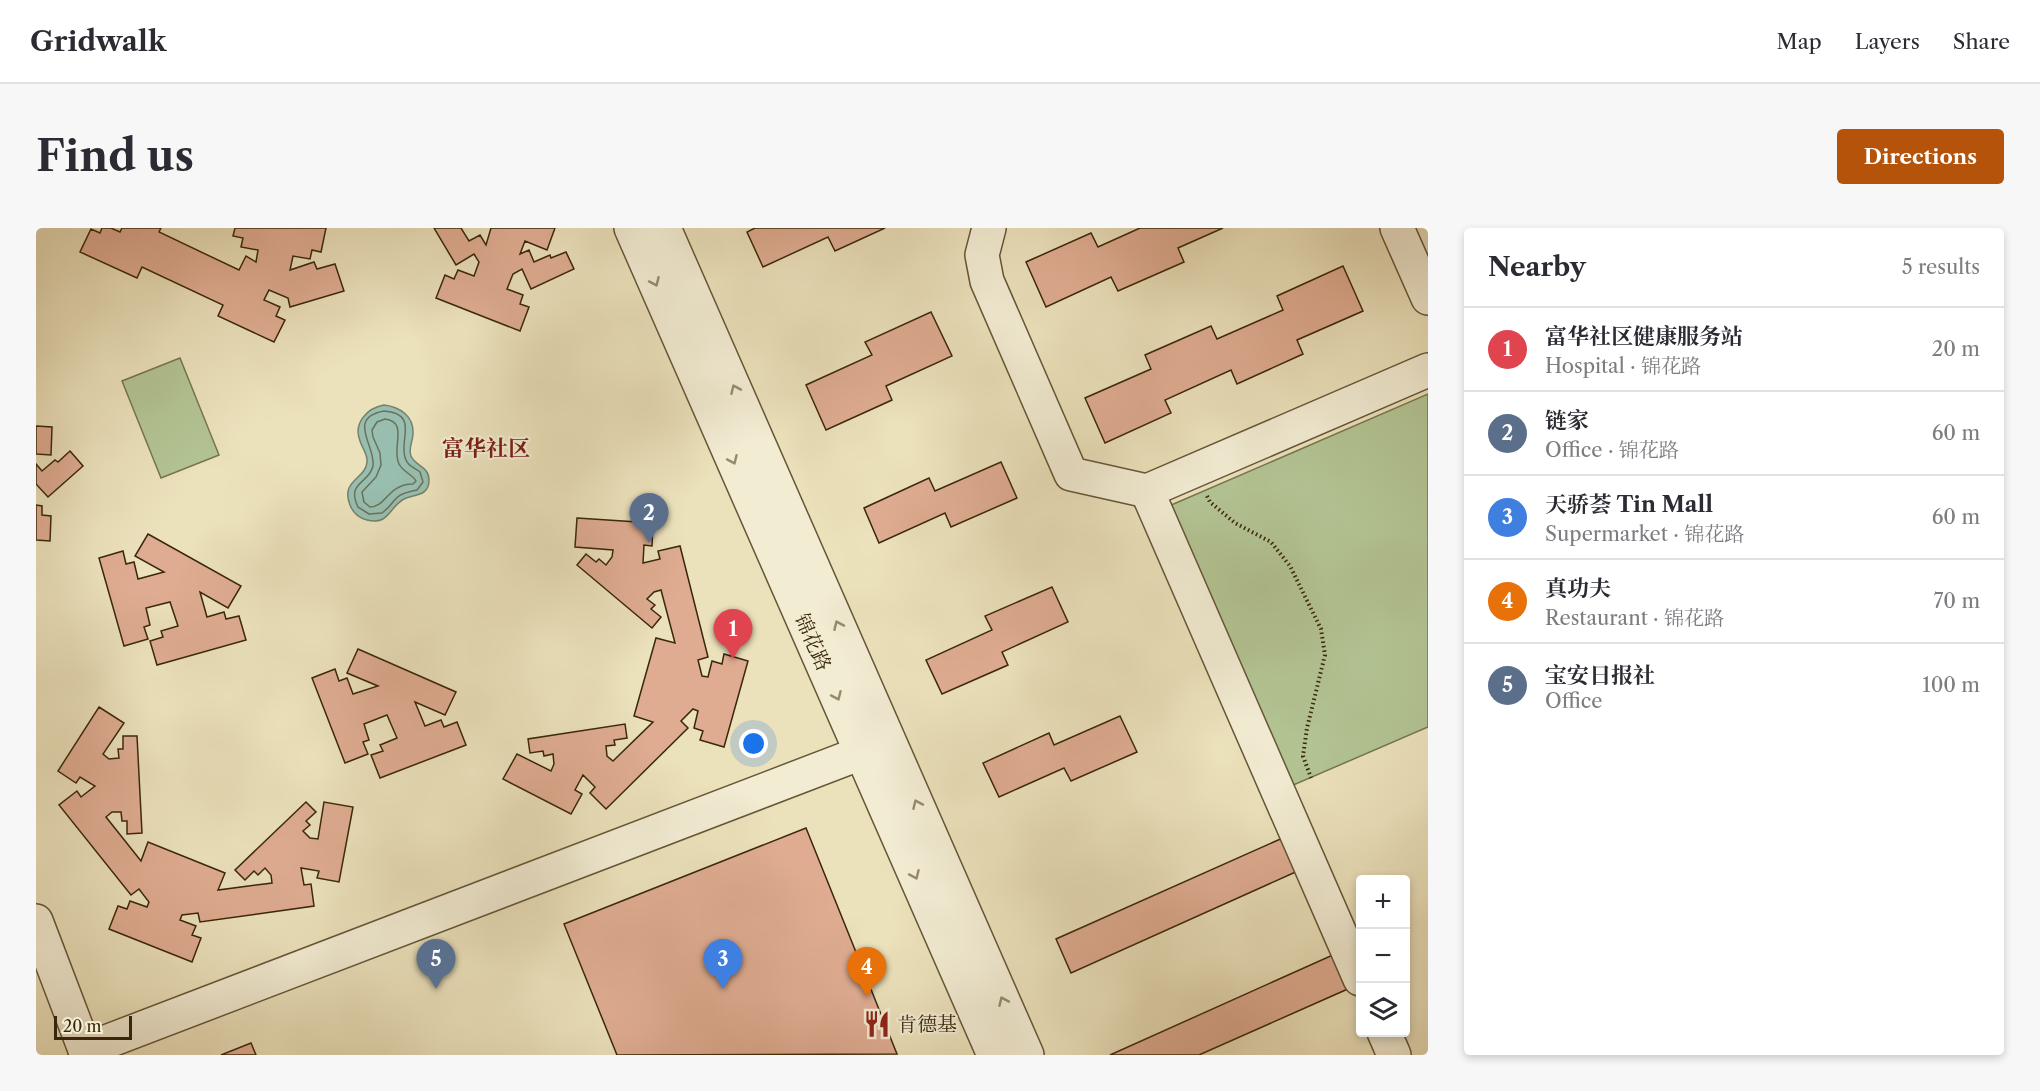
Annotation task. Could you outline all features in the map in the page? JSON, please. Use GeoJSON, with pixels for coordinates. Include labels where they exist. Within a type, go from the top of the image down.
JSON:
{"type":"FeatureCollection","features":[{"type":"Feature","properties":{"kind":"street","name":"锦花路"},"geometry":{"type":"LineString","coordinates":[[631,228],[875,747],[1027,1055]]}},
{"type":"Feature","properties":{"kind":"street","name":"锦花路"},"geometry":{"type":"LineString","coordinates":[[664,228],[875,747],[994,1055]]}},
{"type":"Feature","properties":{"kind":"street"},"geometry":{"type":"LineString","coordinates":[[989,228],[982,255],[987,281],[1071,474],[1147,491],[1428,370]]}},
{"type":"Feature","properties":{"kind":"street"},"geometry":{"type":"LineString","coordinates":[[1397,228],[1428,298]]}},
{"type":"Feature","properties":{"kind":"street"},"geometry":{"type":"LineString","coordinates":[[1147,491],[1356,970]]}},
{"type":"Feature","properties":{"kind":"street"},"geometry":{"type":"LineString","coordinates":[[36,921],[86,1053],[875,747]]}},
{"type":"Feature","properties":{"kind":"street"},"geometry":{"type":"LineString","coordinates":[[1386,1037],[1394,1055]]}},
{"type":"Feature","properties":{"kind":"path"},"geometry":{"type":"LineString","coordinates":[[1193,472],[1210,502],[1235,523],[1271,542],[1290,566],[1321,629],[1325,655],[1307,728],[1303,756],[1311,778]]}},
{"type":"Feature","properties":{"kind":"shaded area"},"geometry":{"type":"Polygon","coordinates":[[[180,358],[219,455],[161,478],[122,381],[180,358]]]}},
{"type":"Feature","properties":{"kind":"shaded area"},"geometry":{"type":"Polygon","coordinates":[[[1428,394],[1428,727],[1291,786],[1169,506],[1428,394]]]}},
{"type":"Feature","properties":{"kind":"water"},"geometry":{"type":"Polygon","coordinates":[[[384,405],[400,410],[411,422],[413,437],[411,456],[427,472],[429,480],[424,492],[404,499],[384,518],[374,521],[364,519],[355,513],[350,505],[348,490],[366,468],[367,456],[358,434],[360,422],[372,409],[384,405]]]}},
{"type":"Feature","properties":{"kind":"building"},"geometry":{"type":"Polygon","coordinates":[[[102,228],[111,228],[120,232],[122,228],[161,228],[159,232],[239,270],[246,256],[256,262],[258,250],[241,247],[243,238],[233,236],[235,228],[326,228],[321,252],[312,250],[310,259],[293,256],[290,270],[314,262],[317,269],[335,264],[344,291],[290,307],[288,298],[269,290],[264,300],[280,307],[276,316],[285,320],[274,342],[218,316],[223,305],[142,267],[137,278],[80,252],[91,229],[100,233],[102,228]]]}},
{"type":"Feature","properties":{"kind":"building"},"geometry":{"type":"Polygon","coordinates":[[[434,228],[461,228],[469,241],[480,235],[486,245],[491,228],[555,228],[547,250],[525,241],[520,254],[529,250],[534,262],[550,255],[551,258],[566,252],[574,269],[531,289],[522,269],[513,274],[507,289],[523,295],[520,304],[529,307],[520,331],[436,298],[445,275],[454,279],[458,270],[474,276],[479,262],[474,254],[456,265],[434,228]]]}},
{"type":"Feature","properties":{"kind":"building"},"geometry":{"type":"Polygon","coordinates":[[[755,228],[885,228],[835,251],[828,237],[763,267],[747,232],[755,228]]]}},
{"type":"Feature","properties":{"kind":"building"},"geometry":{"type":"Polygon","coordinates":[[[1140,228],[1223,228],[1178,248],[1184,262],[1118,291],[1111,277],[1046,307],[1026,262],[1091,233],[1098,247],[1140,228]]]}},
{"type":"Feature","properties":{"kind":"building"},"geometry":{"type":"Polygon","coordinates":[[[1343,266],[1363,311],[1297,340],[1303,354],[1237,384],[1231,370],[1165,400],[1171,413],[1105,443],[1085,398],[1151,369],[1145,355],[1211,326],[1217,339],[1283,310],[1277,296],[1343,266]]]}},
{"type":"Feature","properties":{"kind":"building"},"geometry":{"type":"Polygon","coordinates":[[[931,312],[952,356],[886,386],[892,400],[826,430],[806,385],[872,355],[865,342],[931,312]]]}},
{"type":"Feature","properties":{"kind":"building"},"geometry":{"type":"Polygon","coordinates":[[[36,426],[52,427],[51,455],[36,454],[36,426]]]}},
{"type":"Feature","properties":{"kind":"building"},"geometry":{"type":"Polygon","coordinates":[[[70,451],[83,466],[48,497],[36,484],[36,464],[42,471],[55,460],[58,462],[70,451]]]}},
{"type":"Feature","properties":{"kind":"building"},"geometry":{"type":"Polygon","coordinates":[[[1001,462],[1017,498],[951,527],[945,513],[879,543],[864,508],[929,478],[935,491],[1001,462]]]}},
{"type":"Feature","properties":{"kind":"building"},"geometry":{"type":"Polygon","coordinates":[[[36,505],[42,506],[42,515],[51,516],[50,541],[36,540],[36,505]]]}},
{"type":"Feature","properties":{"kind":"building"},"geometry":{"type":"Polygon","coordinates":[[[577,518],[653,523],[652,546],[644,545],[643,563],[660,559],[658,551],[680,546],[708,657],[698,660],[702,676],[708,677],[712,661],[722,664],[724,654],[748,661],[724,747],[700,740],[703,731],[694,728],[698,711],[693,709],[681,721],[688,728],[606,809],[590,793],[595,787],[583,775],[575,790],[582,794],[571,814],[503,779],[517,754],[551,771],[554,764],[553,754],[544,756],[543,751],[530,753],[528,739],[625,724],[627,738],[614,740],[615,745],[606,746],[607,756],[613,761],[653,722],[634,716],[656,638],[675,643],[661,590],[654,592],[647,599],[655,605],[651,609],[661,617],[652,628],[577,565],[586,554],[596,562],[599,559],[606,565],[612,557],[613,550],[575,547],[577,518]]]}},
{"type":"Feature","properties":{"kind":"building"},"geometry":{"type":"Polygon","coordinates":[[[148,534],[241,586],[228,608],[200,592],[207,617],[224,612],[226,619],[239,616],[246,640],[157,665],[150,641],[163,637],[161,631],[178,626],[170,602],[146,608],[150,625],[144,627],[148,639],[124,646],[99,558],[123,551],[126,564],[134,562],[138,579],[164,572],[135,556],[148,534]]]}},
{"type":"Feature","properties":{"kind":"building"},"geometry":{"type":"Polygon","coordinates":[[[1052,587],[1068,622],[1002,652],[1008,665],[942,694],[926,660],[992,630],[985,616],[1052,587]]]}},
{"type":"Feature","properties":{"kind":"building"},"geometry":{"type":"Polygon","coordinates":[[[358,649],[456,692],[445,715],[415,702],[425,726],[441,720],[444,727],[457,722],[466,745],[380,778],[371,755],[383,751],[380,745],[397,738],[387,715],[364,724],[369,740],[363,742],[368,754],[345,763],[312,678],[335,669],[339,681],[347,678],[353,694],[378,686],[347,673],[358,649]]]}},
{"type":"Feature","properties":{"kind":"building"},"geometry":{"type":"Polygon","coordinates":[[[99,707],[124,723],[103,754],[109,759],[119,758],[118,749],[123,749],[123,736],[137,736],[142,833],[127,834],[127,821],[122,821],[121,812],[112,812],[106,817],[141,861],[148,842],[225,873],[218,890],[272,883],[271,875],[265,868],[258,875],[254,871],[245,880],[235,870],[306,802],[316,812],[306,821],[310,825],[303,831],[310,838],[318,839],[324,802],[353,807],[339,882],[317,878],[319,871],[301,868],[304,885],[311,884],[314,906],[200,922],[198,913],[182,915],[180,920],[196,926],[192,935],[201,938],[192,962],[109,929],[118,906],[127,909],[130,901],[147,907],[149,902],[139,889],[131,895],[59,805],[77,791],[81,797],[95,786],[80,777],[76,783],[58,771],[99,707]]]}},
{"type":"Feature","properties":{"kind":"building"},"geometry":{"type":"Polygon","coordinates":[[[1120,716],[1137,752],[1071,781],[1064,768],[999,797],[983,763],[1049,733],[1054,745],[1120,716]]]}},
{"type":"Feature","properties":{"kind":"building"},"geometry":{"type":"Polygon","coordinates":[[[806,828],[897,1054],[617,1055],[564,924],[806,828]]]}},
{"type":"Feature","properties":{"kind":"building"},"geometry":{"type":"Polygon","coordinates":[[[1285,837],[1300,870],[1071,973],[1056,939],[1285,837]]]}},
{"type":"Feature","properties":{"kind":"building"},"geometry":{"type":"Polygon","coordinates":[[[1335,954],[1350,988],[1199,1055],[1110,1055],[1335,954]]]}},
{"type":"Feature","properties":{"kind":"building"},"geometry":{"type":"Polygon","coordinates":[[[251,1043],[256,1055],[221,1055],[251,1043]]]}},
{"type":"Feature","properties":{"kind":"place","name":"链家"},"geometry":{"type":"Point","coordinates":[649,543]}},
{"type":"Feature","properties":{"kind":"place","name":"富华社区健康服务站"},"geometry":{"type":"Point","coordinates":[733,659]}},
{"type":"Feature","properties":{"kind":"place","name":"宝安日报社"},"geometry":{"type":"Point","coordinates":[436,989]}},
{"type":"Feature","properties":{"kind":"place","name":"天骄荟 Tin Mall"},"geometry":{"type":"Point","coordinates":[723,989]}},
{"type":"Feature","properties":{"kind":"place","name":"真功夫"},"geometry":{"type":"Point","coordinates":[867,997]}},
{"type":"Feature","properties":{"kind":"place","name":"肯德基"},"geometry":{"type":"Point","coordinates":[877,1024]}},
{"type":"Feature","properties":{"kind":"district","name":"富华社区"},"geometry":{"type":"Point","coordinates":[486,448]}}]}
